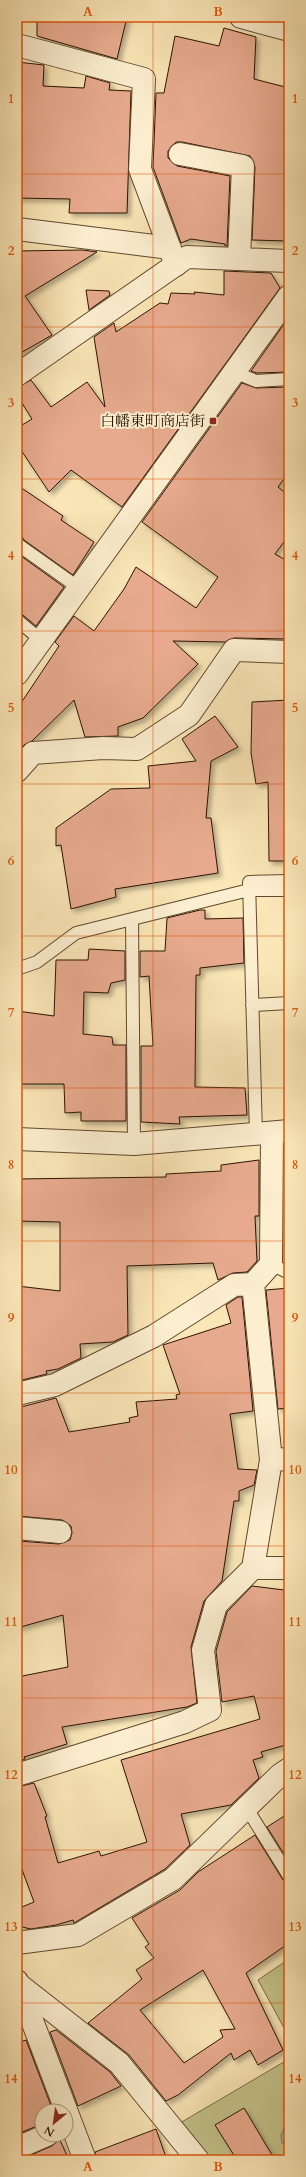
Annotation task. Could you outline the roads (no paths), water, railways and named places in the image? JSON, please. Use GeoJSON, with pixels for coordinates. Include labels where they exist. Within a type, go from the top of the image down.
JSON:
{"type":"FeatureCollection","features":[{"type":"Feature","properties":{"kind":"street"},"geometry":{"type":"LineString","coordinates":[[241,17],[289,30]]}},
{"type":"Feature","properties":{"kind":"street"},"geometry":{"type":"LineString","coordinates":[[17,45],[144,79],[140,169],[173,256]]}},
{"type":"Feature","properties":{"kind":"street"},"geometry":{"type":"LineString","coordinates":[[180,154],[243,166],[239,259]]}},
{"type":"Feature","properties":{"kind":"street"},"geometry":{"type":"LineString","coordinates":[[17,229],[173,256],[289,261]]}},
{"type":"Feature","properties":{"kind":"street"},"geometry":{"type":"LineString","coordinates":[[17,375],[173,256]]}},
{"type":"Feature","properties":{"kind":"street"},"geometry":{"type":"LineString","coordinates":[[17,674],[289,296]]}},
{"type":"Feature","properties":{"kind":"street"},"geometry":{"type":"LineString","coordinates":[[17,771],[33,753],[103,748],[137,749],[189,715],[234,650],[289,652]]}},
{"type":"Feature","properties":{"kind":"street"},"geometry":{"type":"LineString","coordinates":[[17,1139],[134,1144],[272,1133],[280,1268],[253,1284],[234,1285],[154,1336],[55,1385],[17,1394]]}},
{"type":"Feature","properties":{"kind":"street"},"geometry":{"type":"LineString","coordinates":[[17,1775],[185,1722],[210,1710],[204,1650],[216,1606],[253,1568],[280,1460],[253,1284]]}},
{"type":"Feature","properties":{"kind":"street"},"geometry":{"type":"LineString","coordinates":[[17,1528],[60,1532]]}},
{"type":"Feature","properties":{"kind":"street"},"geometry":{"type":"LineString","coordinates":[[253,1568],[289,1568]]}},
{"type":"Feature","properties":{"kind":"street"},"geometry":{"type":"LineString","coordinates":[[17,1943],[78,1934],[173,1878],[280,1775],[289,1769]]}},
{"type":"Feature","properties":{"kind":"street"},"geometry":{"type":"LineString","coordinates":[[18,1982],[61,2103]]}},
{"type":"Feature","properties":{"kind":"street"},"geometry":{"type":"LineString","coordinates":[[18,1982],[119,2063],[198,2160]]}},
{"type":"Feature","properties":{"kind":"street"},"geometry":{"type":"LineString","coordinates":[[74,2137],[85,2160]]}},
{"type":"Feature","properties":{"kind":"street"},"geometry":{"type":"LineString","coordinates":[[17,2148],[34,2141]]}},
{"type":"Feature","properties":{"kind":"lane"},"geometry":{"type":"LineString","coordinates":[[234,372],[256,381],[289,379]]}},
{"type":"Feature","properties":{"kind":"lane"},"geometry":{"type":"LineString","coordinates":[[17,544],[79,588]]}},
{"type":"Feature","properties":{"kind":"lane"},"geometry":{"type":"LineString","coordinates":[[17,620],[41,640]]}},
{"type":"Feature","properties":{"kind":"lane"},"geometry":{"type":"LineString","coordinates":[[272,1133],[252,1004],[249,882],[289,881]]}},
{"type":"Feature","properties":{"kind":"lane"},"geometry":{"type":"LineString","coordinates":[[17,969],[37,962],[76,933],[249,890],[289,890]]}},
{"type":"Feature","properties":{"kind":"lane"},"geometry":{"type":"LineString","coordinates":[[132,919],[134,1144]]}},
{"type":"Feature","properties":{"kind":"lane"},"geometry":{"type":"LineString","coordinates":[[252,1004],[289,1003]]}},
{"type":"Feature","properties":{"kind":"lane"},"geometry":{"type":"LineString","coordinates":[[246,1807],[289,1876]]}},
{"type":"Feature","properties":{"kind":"place","name":"白幡東町商店街"},"geometry":{"type":"Point","coordinates":[213,421]}}]}
